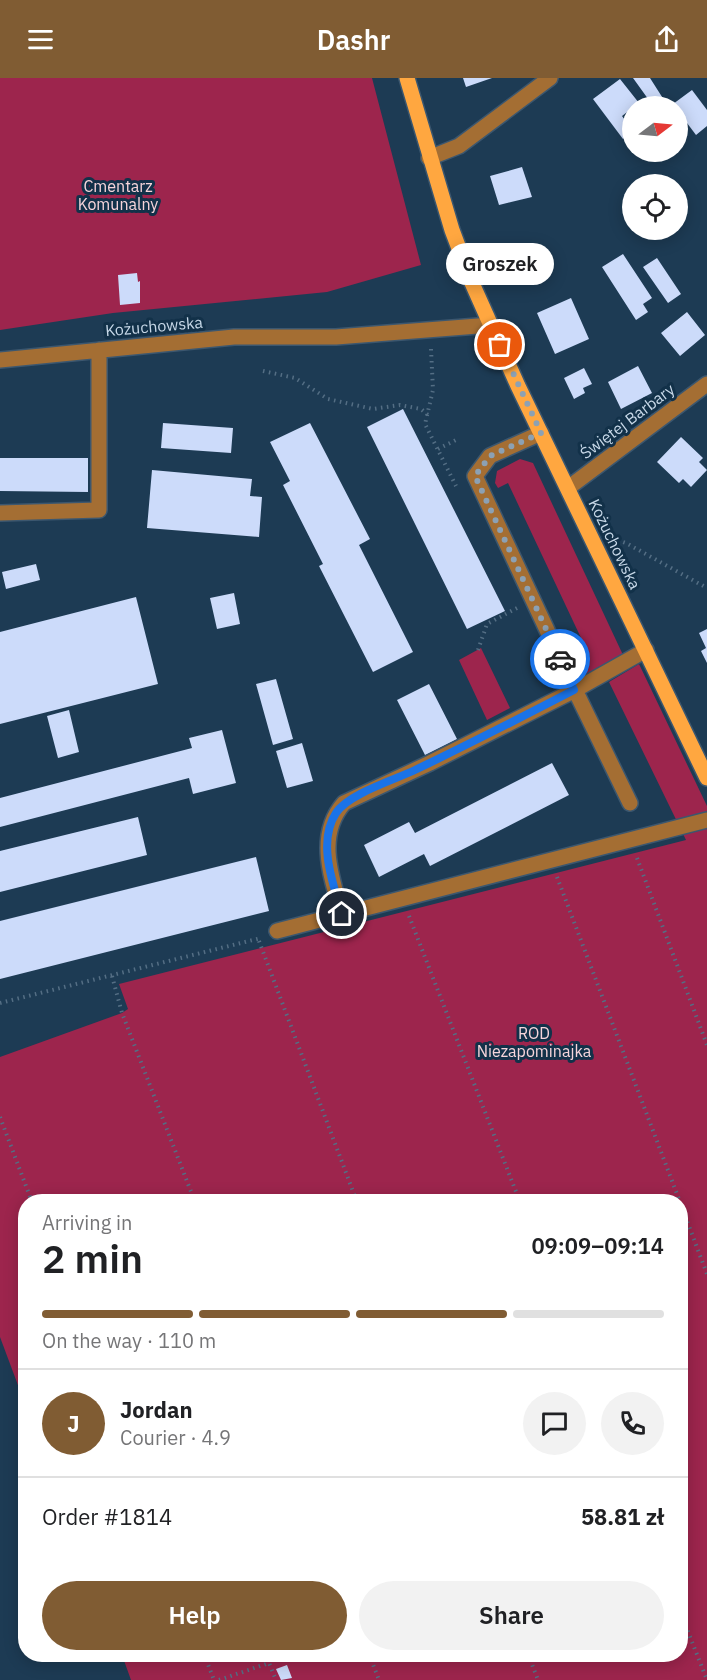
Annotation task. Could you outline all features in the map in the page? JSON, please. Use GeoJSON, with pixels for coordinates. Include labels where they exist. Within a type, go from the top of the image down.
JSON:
{"type":"FeatureCollection","features":[{"type":"Feature","properties":{"kind":"main road","name":"Kożuchowska"},"geometry":{"type":"LineString","coordinates":[[407,78],[452,230],[490,325],[707,778]]}},
{"type":"Feature","properties":{"kind":"street"},"geometry":{"type":"LineString","coordinates":[[429,158],[459,146],[550,78]]}},
{"type":"Feature","properties":{"kind":"street","name":"Kożuchowska"},"geometry":{"type":"LineString","coordinates":[[0,360],[234,337],[336,337],[490,325]]}},
{"type":"Feature","properties":{"kind":"street"},"geometry":{"type":"LineString","coordinates":[[0,513],[99,510],[99,350]]}},
{"type":"Feature","properties":{"kind":"street","name":"Świętej Barbary"},"geometry":{"type":"LineString","coordinates":[[568,488],[707,384]]}},
{"type":"Feature","properties":{"kind":"street"},"geometry":{"type":"LineString","coordinates":[[541,433],[490,456],[475,476],[574,690],[630,803]]}},
{"type":"Feature","properties":{"kind":"street"},"geometry":{"type":"LineString","coordinates":[[342,914],[332,880],[327,839],[336,812],[344,803],[420,768],[574,690],[646,650]]}},
{"type":"Feature","properties":{"kind":"street"},"geometry":{"type":"LineString","coordinates":[[277,931],[707,820]]}},
{"type":"Feature","properties":{"kind":"path"},"geometry":{"type":"LineString","coordinates":[[430,330],[433,390],[425,424],[459,491]]}},
{"type":"Feature","properties":{"kind":"path"},"geometry":{"type":"LineString","coordinates":[[262,371],[296,378],[328,399],[373,409],[400,405],[421,410],[428,415]]}},
{"type":"Feature","properties":{"kind":"path"},"geometry":{"type":"LineString","coordinates":[[437,449],[458,439]]}},
{"type":"Feature","properties":{"kind":"path"},"geometry":{"type":"LineString","coordinates":[[589,530],[626,543],[707,588]]}},
{"type":"Feature","properties":{"kind":"path"},"geometry":{"type":"LineString","coordinates":[[478,650],[487,624],[517,608],[512,598]]}},
{"type":"Feature","properties":{"kind":"path"},"geometry":{"type":"LineString","coordinates":[[630,840],[707,1045]]}},
{"type":"Feature","properties":{"kind":"path"},"geometry":{"type":"LineString","coordinates":[[551,861],[677,1194]]}},
{"type":"Feature","properties":{"kind":"path"},"geometry":{"type":"LineString","coordinates":[[402,899],[517,1194]]}},
{"type":"Feature","properties":{"kind":"path"},"geometry":{"type":"LineString","coordinates":[[0,1004],[258,939],[277,931]]}},
{"type":"Feature","properties":{"kind":"path"},"geometry":{"type":"LineString","coordinates":[[258,939],[354,1194]]}},
{"type":"Feature","properties":{"kind":"path"},"geometry":{"type":"LineString","coordinates":[[112,976],[122,1013],[192,1194]]}},
{"type":"Feature","properties":{"kind":"path"},"geometry":{"type":"LineString","coordinates":[[0,1117],[29,1194]]}},
{"type":"Feature","properties":{"kind":"path"},"geometry":{"type":"LineString","coordinates":[[688,1224],[707,1274]]}},
{"type":"Feature","properties":{"kind":"path"},"geometry":{"type":"LineString","coordinates":[[688,1632],[706,1680]]}},
{"type":"Feature","properties":{"kind":"path"},"geometry":{"type":"LineString","coordinates":[[207,1662],[214,1680]]}},
{"type":"Feature","properties":{"kind":"path"},"geometry":{"type":"LineString","coordinates":[[372,1662],[379,1680]]}},
{"type":"Feature","properties":{"kind":"path"},"geometry":{"type":"LineString","coordinates":[[531,1662],[538,1680]]}},
{"type":"Feature","properties":{"kind":"path"},"geometry":{"type":"LineString","coordinates":[[219,1680],[269,1663],[276,1680]]}},
{"type":"Feature","properties":{"kind":"green space","name":"Cmentarz Komunalny"},"geometry":{"type":"Polygon","coordinates":[[[0,78],[372,78],[421,265],[327,292],[113,313],[0,330],[0,78]]]}},
{"type":"Feature","properties":{"kind":"green space"},"geometry":{"type":"Polygon","coordinates":[[[520,459],[533,463],[623,655],[583,678],[576,674],[573,666],[590,657],[508,483],[498,488],[495,483],[497,471],[520,459]]]}},
{"type":"Feature","properties":{"kind":"green space"},"geometry":{"type":"Polygon","coordinates":[[[481,648],[510,708],[487,720],[459,660],[481,648]]]}},
{"type":"Feature","properties":{"kind":"green space","name":"ROD Niezapominajka"},"geometry":{"type":"Polygon","coordinates":[[[639,664],[707,806],[707,1680],[131,1680],[125,1662],[688,1662],[688,1194],[18,1194],[18,1385],[0,1337],[0,1057],[122,1013],[128,1009],[119,984],[686,840],[609,682],[639,664]]]}},
{"type":"Feature","properties":{"kind":"building"},"geometry":{"type":"Polygon","coordinates":[[[463,78],[492,78],[466,87],[463,78]]]}},
{"type":"Feature","properties":{"kind":"building"},"geometry":{"type":"Polygon","coordinates":[[[633,78],[650,78],[661,96],[646,96],[633,78]]]}},
{"type":"Feature","properties":{"kind":"building"},"geometry":{"type":"Polygon","coordinates":[[[620,79],[633,96],[622,96],[622,138],[593,99],[620,79]]]}},
{"type":"Feature","properties":{"kind":"building"},"geometry":{"type":"Polygon","coordinates":[[[692,90],[707,110],[707,126],[696,135],[688,124],[688,96],[684,96],[692,90]]]}},
{"type":"Feature","properties":{"kind":"building"},"geometry":{"type":"Polygon","coordinates":[[[522,167],[532,197],[499,205],[490,176],[522,167]]]}},
{"type":"Feature","properties":{"kind":"building"},"geometry":{"type":"Polygon","coordinates":[[[623,254],[652,298],[643,304],[648,312],[636,320],[602,267],[623,254]]]}},
{"type":"Feature","properties":{"kind":"building"},"geometry":{"type":"Polygon","coordinates":[[[657,258],[681,294],[668,303],[643,267],[657,258]]]}},
{"type":"Feature","properties":{"kind":"building"},"geometry":{"type":"Polygon","coordinates":[[[137,273],[138,282],[140,281],[140,303],[120,305],[118,275],[137,273]]]}},
{"type":"Feature","properties":{"kind":"building"},"geometry":{"type":"Polygon","coordinates":[[[571,298],[589,339],[555,354],[537,313],[571,298]]]}},
{"type":"Feature","properties":{"kind":"building"},"geometry":{"type":"Polygon","coordinates":[[[687,312],[705,335],[680,356],[661,333],[687,312]]]}},
{"type":"Feature","properties":{"kind":"building"},"geometry":{"type":"Polygon","coordinates":[[[638,366],[652,393],[621,409],[608,382],[638,366]]]}},
{"type":"Feature","properties":{"kind":"building"},"geometry":{"type":"Polygon","coordinates":[[[584,368],[592,384],[583,388],[585,393],[574,399],[564,378],[584,368]]]}},
{"type":"Feature","properties":{"kind":"building"},"geometry":{"type":"Polygon","coordinates":[[[403,409],[505,611],[467,629],[367,427],[403,409]]]}},
{"type":"Feature","properties":{"kind":"building"},"geometry":{"type":"Polygon","coordinates":[[[163,423],[233,428],[231,453],[161,448],[163,423]]]}},
{"type":"Feature","properties":{"kind":"building"},"geometry":{"type":"Polygon","coordinates":[[[310,423],[370,539],[359,545],[413,652],[373,672],[319,566],[323,564],[283,485],[290,481],[270,442],[310,423]]]}},
{"type":"Feature","properties":{"kind":"building"},"geometry":{"type":"Polygon","coordinates":[[[681,437],[703,458],[699,462],[707,470],[691,487],[683,479],[679,483],[657,462],[681,437]]]}},
{"type":"Feature","properties":{"kind":"building"},"geometry":{"type":"Polygon","coordinates":[[[0,458],[88,458],[88,492],[0,491],[0,458]]]}},
{"type":"Feature","properties":{"kind":"building"},"geometry":{"type":"Polygon","coordinates":[[[152,470],[252,479],[250,496],[262,497],[259,537],[147,528],[152,470]]]}},
{"type":"Feature","properties":{"kind":"building"},"geometry":{"type":"Polygon","coordinates":[[[36,564],[40,580],[6,589],[2,572],[36,564]]]}},
{"type":"Feature","properties":{"kind":"building"},"geometry":{"type":"Polygon","coordinates":[[[234,593],[240,624],[217,629],[210,598],[234,593]]]}},
{"type":"Feature","properties":{"kind":"building"},"geometry":{"type":"Polygon","coordinates":[[[136,597],[158,684],[0,724],[0,632],[136,597]]]}},
{"type":"Feature","properties":{"kind":"building"},"geometry":{"type":"Polygon","coordinates":[[[707,629],[707,663],[701,651],[706,648],[699,633],[707,629]]]}},
{"type":"Feature","properties":{"kind":"building"},"geometry":{"type":"Polygon","coordinates":[[[276,679],[293,739],[273,745],[256,684],[276,679]]]}},
{"type":"Feature","properties":{"kind":"building"},"geometry":{"type":"Polygon","coordinates":[[[429,684],[457,739],[425,755],[397,700],[429,684]]]}},
{"type":"Feature","properties":{"kind":"building"},"geometry":{"type":"Polygon","coordinates":[[[69,710],[79,752],[58,758],[47,716],[69,710]]]}},
{"type":"Feature","properties":{"kind":"building"},"geometry":{"type":"Polygon","coordinates":[[[222,730],[236,783],[193,794],[189,778],[0,827],[0,798],[192,748],[189,738],[222,730]]]}},
{"type":"Feature","properties":{"kind":"building"},"geometry":{"type":"Polygon","coordinates":[[[302,743],[313,781],[287,788],[276,751],[302,743]]]}},
{"type":"Feature","properties":{"kind":"building"},"geometry":{"type":"Polygon","coordinates":[[[552,763],[569,795],[430,866],[424,854],[379,877],[364,845],[409,822],[415,833],[552,763]]]}},
{"type":"Feature","properties":{"kind":"building"},"geometry":{"type":"Polygon","coordinates":[[[138,817],[147,855],[0,892],[0,851],[138,817]]]}},
{"type":"Feature","properties":{"kind":"building"},"geometry":{"type":"Polygon","coordinates":[[[256,857],[269,911],[0,979],[0,921],[256,857]]]}},
{"type":"Feature","properties":{"kind":"building"},"geometry":{"type":"Polygon","coordinates":[[[287,1665],[292,1678],[281,1680],[276,1669],[287,1665]]]}},
{"type":"Feature","properties":{"kind":"way so far"},"geometry":{"type":"LineString","coordinates":[[500,345],[541,433],[490,456],[475,476],[560,659]]}},
{"type":"Feature","properties":{"kind":"place","name":"Groszek"},"geometry":{"type":"Point","coordinates":[500,345]}},
{"type":"Feature","properties":{"kind":"route"},"geometry":{"type":"LineString","coordinates":[[342,914],[332,880],[327,839],[336,812],[344,803],[357,795],[411,772],[574,690],[560,659]]}}]}
